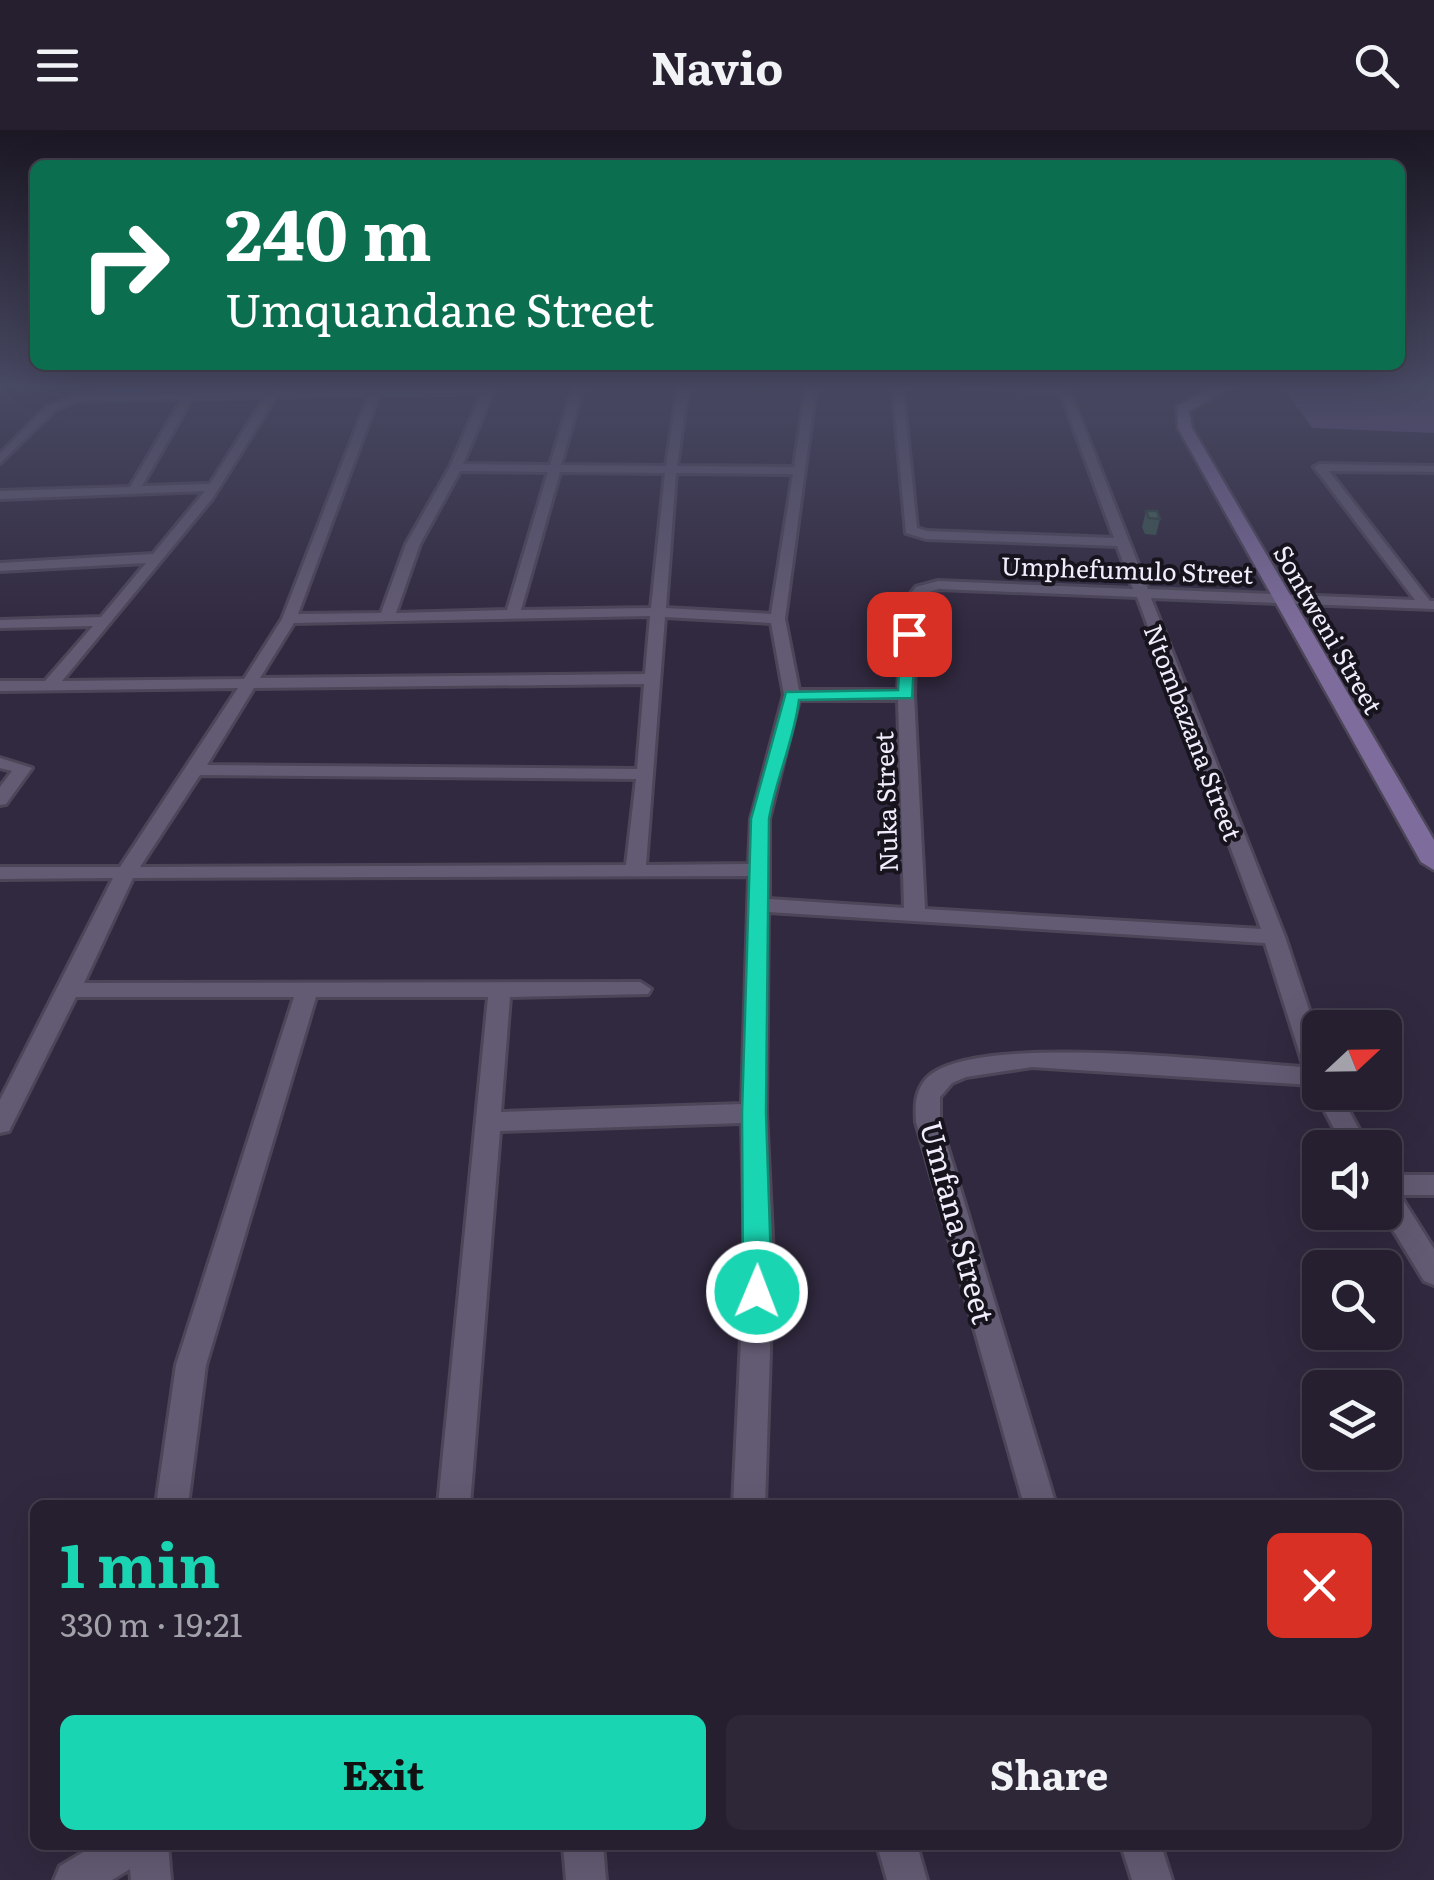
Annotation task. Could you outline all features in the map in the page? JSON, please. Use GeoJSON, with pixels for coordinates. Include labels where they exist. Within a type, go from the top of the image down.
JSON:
{"type":"FeatureCollection","features":[{"type":"Feature","properties":{"kind":"street"},"geometry":{"type":"LineString","coordinates":[[134,490],[146,469]]}},
{"type":"Feature","properties":{"kind":"street"},"geometry":{"type":"LineString","coordinates":[[50,685],[226,469]]}},
{"type":"Feature","properties":{"kind":"street"},"geometry":{"type":"LineString","coordinates":[[0,1124],[127,871],[251,684],[288,619],[346,469]]}},
{"type":"Feature","properties":{"kind":"street"},"geometry":{"type":"LineString","coordinates":[[388,617],[413,544],[455,469]]}},
{"type":"Feature","properties":{"kind":"street"},"geometry":{"type":"LineString","coordinates":[[513,614],[531,542],[557,469]]}},
{"type":"Feature","properties":{"kind":"street"},"geometry":{"type":"LineString","coordinates":[[633,469],[800,470],[778,618],[792,695],[788,724],[764,793],[760,870],[754,1113],[759,1257],[749,1500]]}},
{"type":"Feature","properties":{"kind":"street"},"geometry":{"type":"LineString","coordinates":[[635,871],[671,469]]}},
{"type":"Feature","properties":{"kind":"street"},"geometry":{"type":"LineString","coordinates":[[904,469],[911,530],[926,535],[1120,542]]}},
{"type":"Feature","properties":{"kind":"street","name":"Ntombazana Street"},"geometry":{"type":"LineString","coordinates":[[1093,469],[1274,937],[1302,1023]]}},
{"type":"Feature","properties":{"kind":"street","name":"Sontweni Street"},"geometry":{"type":"LineString","coordinates":[[1210,469],[1434,862]]}},
{"type":"Feature","properties":{"kind":"street"},"geometry":{"type":"LineString","coordinates":[[1321,469],[1430,605]]}},
{"type":"Feature","properties":{"kind":"street"},"geometry":{"type":"LineString","coordinates":[[1367,469],[1432,471]]}},
{"type":"Feature","properties":{"kind":"street"},"geometry":{"type":"LineString","coordinates":[[0,496],[214,487]]}},
{"type":"Feature","properties":{"kind":"street"},"geometry":{"type":"LineString","coordinates":[[0,567],[156,558]]}},
{"type":"Feature","properties":{"kind":"street","name":"Umphefumulo Street"},"geometry":{"type":"LineString","coordinates":[[938,585],[1430,605]]}},
{"type":"Feature","properties":{"kind":"street","name":"Nuka Street"},"geometry":{"type":"LineString","coordinates":[[914,914],[906,695],[910,603],[921,590],[938,585]]}},
{"type":"Feature","properties":{"kind":"street"},"geometry":{"type":"LineString","coordinates":[[288,619],[658,612],[778,618]]}},
{"type":"Feature","properties":{"kind":"street"},"geometry":{"type":"LineString","coordinates":[[0,624],[105,620]]}},
{"type":"Feature","properties":{"kind":"street"},"geometry":{"type":"LineString","coordinates":[[0,686],[652,679]]}},
{"type":"Feature","properties":{"kind":"street"},"geometry":{"type":"LineString","coordinates":[[792,695],[906,695]]}},
{"type":"Feature","properties":{"kind":"street"},"geometry":{"type":"LineString","coordinates":[[0,763],[23,768],[0,800]]}},
{"type":"Feature","properties":{"kind":"street"},"geometry":{"type":"LineString","coordinates":[[195,770],[646,774]]}},
{"type":"Feature","properties":{"kind":"street"},"geometry":{"type":"LineString","coordinates":[[0,873],[760,870]]}},
{"type":"Feature","properties":{"kind":"street"},"geometry":{"type":"LineString","coordinates":[[760,906],[1274,937]]}},
{"type":"Feature","properties":{"kind":"street"},"geometry":{"type":"LineString","coordinates":[[454,1500],[500,987]]}},
{"type":"Feature","properties":{"kind":"street"},"geometry":{"type":"LineString","coordinates":[[68,990],[640,988]]}},
{"type":"Feature","properties":{"kind":"street"},"geometry":{"type":"LineString","coordinates":[[173,1500],[191,1365],[307,991]]}},
{"type":"Feature","properties":{"kind":"street","name":"Umfana Street"},"geometry":{"type":"LineString","coordinates":[[1039,1500],[928,1122],[928,1094],[938,1082],[967,1067],[1032,1059],[1302,1077]]}},
{"type":"Feature","properties":{"kind":"street"},"geometry":{"type":"LineString","coordinates":[[487,1122],[754,1113]]}},
{"type":"Feature","properties":{"kind":"street"},"geometry":{"type":"LineString","coordinates":[[1402,1185],[1434,1185]]}},
{"type":"Feature","properties":{"kind":"street"},"geometry":{"type":"LineString","coordinates":[[1402,1221],[1434,1272]]}},
{"type":"Feature","properties":{"kind":"street"},"geometry":{"type":"LineString","coordinates":[[74,1880],[124,1850]]}},
{"type":"Feature","properties":{"kind":"street"},"geometry":{"type":"LineString","coordinates":[[148,1850],[150,1880]]}},
{"type":"Feature","properties":{"kind":"street"},"geometry":{"type":"LineString","coordinates":[[583,1850],[586,1880]]}},
{"type":"Feature","properties":{"kind":"street"},"geometry":{"type":"LineString","coordinates":[[898,1850],[906,1880]]}},
{"type":"Feature","properties":{"kind":"street"},"geometry":{"type":"LineString","coordinates":[[1143,1850],[1152,1880]]}},
{"type":"Feature","properties":{"kind":"building"},"geometry":{"type":"Polygon","coordinates":[[[1146,511],[1157,511],[1160,519],[1149,518],[1146,511]]]}},
{"type":"Feature","properties":{"kind":"route"},"geometry":{"type":"LineString","coordinates":[[757,1292],[754,1113],[760,819],[764,793],[788,724],[792,695],[906,695],[909,634]]}}]}
